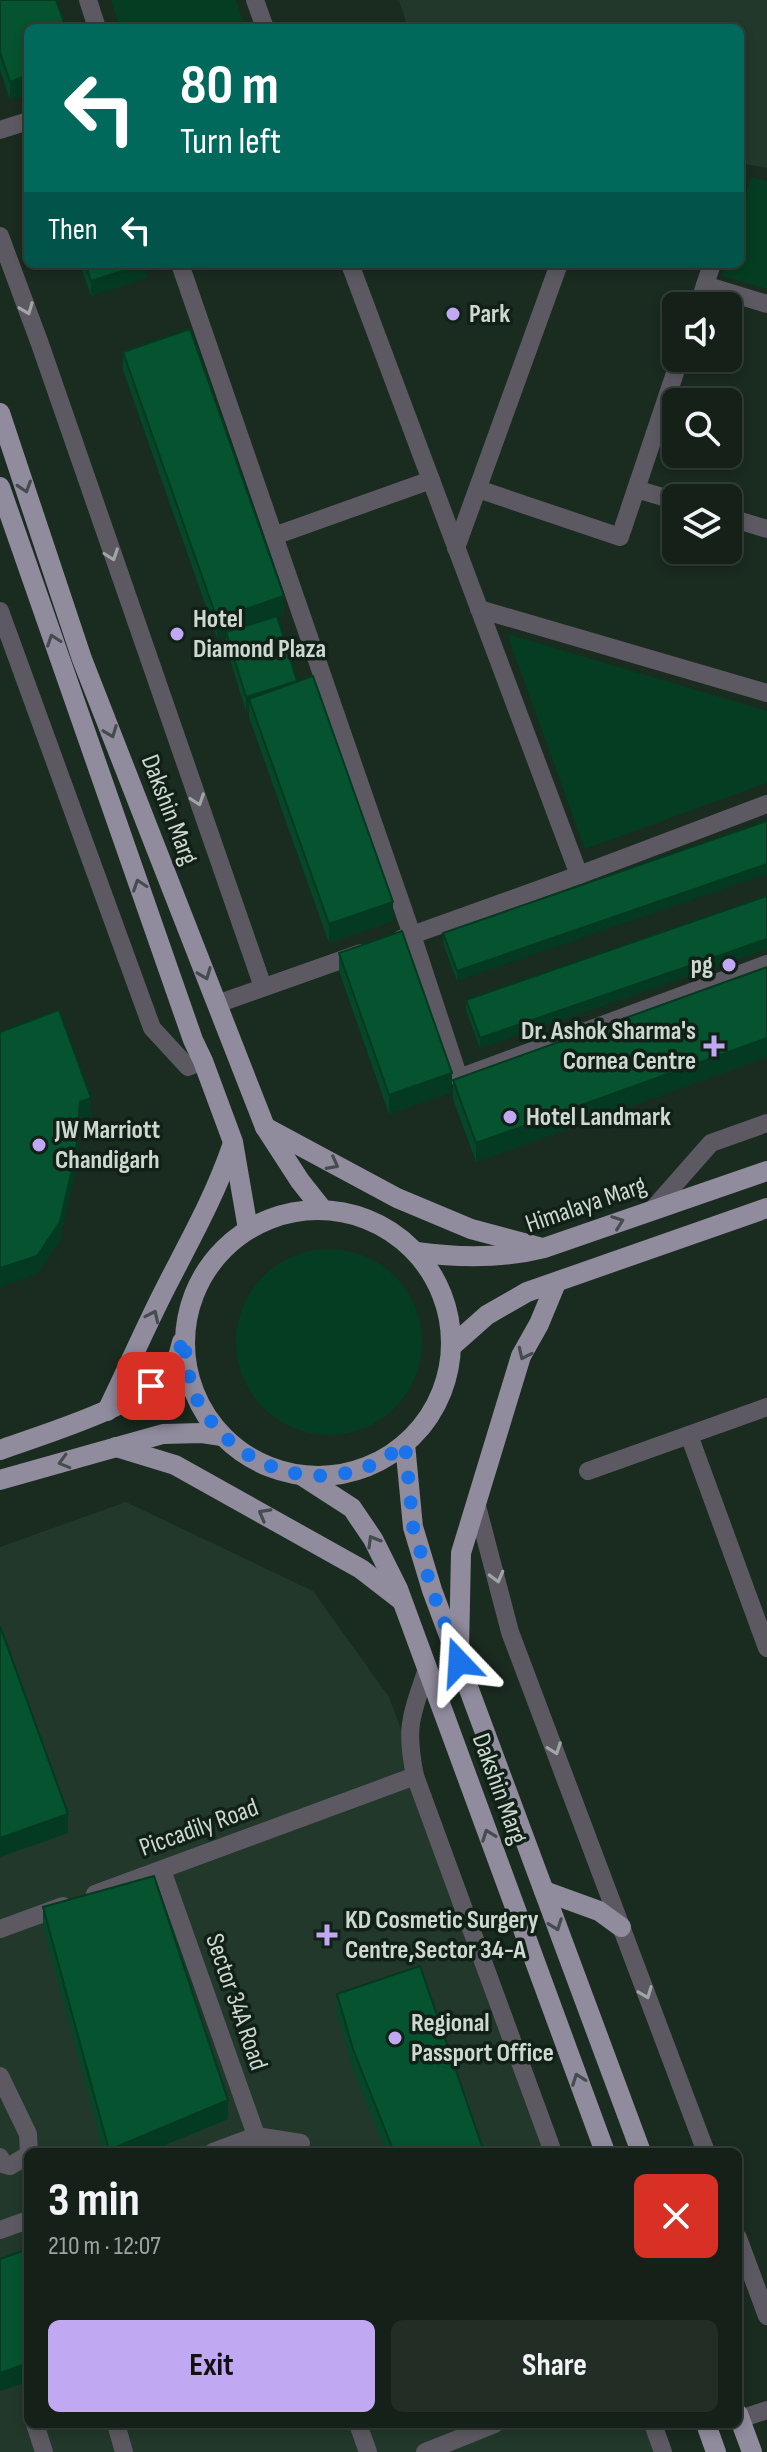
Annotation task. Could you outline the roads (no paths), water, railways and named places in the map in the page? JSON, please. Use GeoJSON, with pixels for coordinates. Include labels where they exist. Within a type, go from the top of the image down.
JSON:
{"type":"FeatureCollection","features":[{"type":"Feature","properties":{"kind":"main road","name":"Dakshin Marg"},"geometry":{"type":"LineString","coordinates":[[0,413],[82,659],[265,1127],[306,1190],[323,1210]]}},
{"type":"Feature","properties":{"kind":"main road","name":"Dakshin Marg"},"geometry":{"type":"LineString","coordinates":[[0,487],[193,1040],[233,1142],[248,1229]]}},
{"type":"Feature","properties":{"kind":"main road"},"geometry":{"type":"LineString","coordinates":[[265,1127],[397,1198],[471,1229],[544,1248]]}},
{"type":"Feature","properties":{"kind":"main road"},"geometry":{"type":"LineString","coordinates":[[107,1411],[218,1185],[233,1142]]}},
{"type":"Feature","properties":{"kind":"main road","name":"Himalaya Marg"},"geometry":{"type":"LineString","coordinates":[[416,1252],[455,1258],[520,1254],[767,1171]]}},
{"type":"Feature","properties":{"kind":"main road"},"geometry":{"type":"LineString","coordinates":[[452,1346],[487,1315],[527,1292],[767,1208]]}},
{"type":"Feature","properties":{"kind":"main road"},"geometry":{"type":"LineString","coordinates":[[0,1450],[107,1411],[151,1386],[174,1365],[184,1337],[189,1305],[203,1275],[222,1249],[248,1229],[297,1211],[323,1210],[357,1216],[389,1230],[416,1252],[436,1280],[448,1312],[452,1346],[446,1383],[430,1416],[405,1444],[362,1468],[338,1475],[301,1475],[272,1468],[245,1455],[222,1436],[200,1407],[187,1373],[184,1337]]}},
{"type":"Feature","properties":{"kind":"main road"},"geometry":{"type":"LineString","coordinates":[[459,1662],[461,1553],[521,1356],[556,1283]]}},
{"type":"Feature","properties":{"kind":"main road"},"geometry":{"type":"LineString","coordinates":[[0,1480],[163,1434],[222,1436]]}},
{"type":"Feature","properties":{"kind":"main road","name":"Dakshin Marg"},"geometry":{"type":"LineString","coordinates":[[405,1444],[413,1527],[432,1590],[640,2148]]}},
{"type":"Feature","properties":{"kind":"main road"},"geometry":{"type":"LineString","coordinates":[[116,1447],[175,1465],[361,1569],[401,1600]]}},
{"type":"Feature","properties":{"kind":"main road","name":"Dakshin Marg"},"geometry":{"type":"LineString","coordinates":[[301,1475],[352,1508],[373,1539],[398,1589],[604,2148]]}},
{"type":"Feature","properties":{"kind":"main road"},"geometry":{"type":"LineString","coordinates":[[544,1891],[599,1911],[621,1927]]}},
{"type":"Feature","properties":{"kind":"main road"},"geometry":{"type":"LineString","coordinates":[[742,2424],[752,2452]]}},
{"type":"Feature","properties":{"kind":"main road"},"geometry":{"type":"LineString","coordinates":[[707,2428],[716,2452]]}},
{"type":"Feature","properties":{"kind":"street"},"geometry":{"type":"LineString","coordinates":[[88,0],[96,24]]}},
{"type":"Feature","properties":{"kind":"street"},"geometry":{"type":"LineString","coordinates":[[255,0],[264,24]]}},
{"type":"Feature","properties":{"kind":"street"},"geometry":{"type":"LineString","coordinates":[[0,130],[24,122]]}},
{"type":"Feature","properties":{"kind":"street"},"geometry":{"type":"LineString","coordinates":[[0,236],[263,987]]}},
{"type":"Feature","properties":{"kind":"street"},"geometry":{"type":"LineString","coordinates":[[181,268],[459,1078],[767,964]]}},
{"type":"Feature","properties":{"kind":"street"},"geometry":{"type":"LineString","coordinates":[[352,268],[579,875]]}},
{"type":"Feature","properties":{"kind":"street"},"geometry":{"type":"LineString","coordinates":[[456,548],[558,268]]}},
{"type":"Feature","properties":{"kind":"street"},"geometry":{"type":"LineString","coordinates":[[703,292],[711,268]]}},
{"type":"Feature","properties":{"kind":"street"},"geometry":{"type":"LineString","coordinates":[[705,285],[767,304]]}},
{"type":"Feature","properties":{"kind":"street"},"geometry":{"type":"LineString","coordinates":[[478,489],[620,537],[675,372]]}},
{"type":"Feature","properties":{"kind":"street"},"geometry":{"type":"LineString","coordinates":[[274,536],[431,480]]}},
{"type":"Feature","properties":{"kind":"street"},"geometry":{"type":"LineString","coordinates":[[636,489],[662,497]]}},
{"type":"Feature","properties":{"kind":"street"},"geometry":{"type":"LineString","coordinates":[[742,521],[767,529]]}},
{"type":"Feature","properties":{"kind":"street"},"geometry":{"type":"LineString","coordinates":[[479,609],[767,693]]}},
{"type":"Feature","properties":{"kind":"street"},"geometry":{"type":"LineString","coordinates":[[0,611],[152,1028],[188,1067],[203,1061]]}},
{"type":"Feature","properties":{"kind":"street"},"geometry":{"type":"LineString","coordinates":[[217,1004],[579,875],[767,804]]}},
{"type":"Feature","properties":{"kind":"street"},"geometry":{"type":"LineString","coordinates":[[652,1210],[711,1143],[767,1123]]}},
{"type":"Feature","properties":{"kind":"street"},"geometry":{"type":"LineString","coordinates":[[588,1471],[767,1407]]}},
{"type":"Feature","properties":{"kind":"street"},"geometry":{"type":"LineString","coordinates":[[689,1435],[767,1648]]}},
{"type":"Feature","properties":{"kind":"street"},"geometry":{"type":"LineString","coordinates":[[476,1502],[510,1632],[704,2148]]}},
{"type":"Feature","properties":{"kind":"street"},"geometry":{"type":"LineString","coordinates":[[427,1669],[410,1720],[409,1746],[415,1776],[552,2148]]}},
{"type":"Feature","properties":{"kind":"street","name":"Piccadily Road"},"geometry":{"type":"LineString","coordinates":[[0,1929],[415,1776]]}},
{"type":"Feature","properties":{"kind":"street","name":"Sector 34A Road"},"geometry":{"type":"LineString","coordinates":[[162,1870],[259,2144]]}},
{"type":"Feature","properties":{"kind":"street"},"geometry":{"type":"LineString","coordinates":[[0,2076],[28,2134],[28,2148]]}},
{"type":"Feature","properties":{"kind":"street"},"geometry":{"type":"LineString","coordinates":[[236,2148],[301,2143]]}},
{"type":"Feature","properties":{"kind":"street"},"geometry":{"type":"LineString","coordinates":[[0,2157],[3,2164],[10,2166],[24,2156]]}},
{"type":"Feature","properties":{"kind":"street"},"geometry":{"type":"LineString","coordinates":[[0,2230],[24,2221]]}},
{"type":"Feature","properties":{"kind":"street"},"geometry":{"type":"LineString","coordinates":[[742,2249],[767,2316]]}},
{"type":"Feature","properties":{"kind":"street"},"geometry":{"type":"LineString","coordinates":[[742,2415],[767,2410]]}},
{"type":"Feature","properties":{"kind":"street"},"geometry":{"type":"LineString","coordinates":[[36,2428],[44,2452]]}},
{"type":"Feature","properties":{"kind":"street"},"geometry":{"type":"LineString","coordinates":[[117,2428],[124,2452]]}},
{"type":"Feature","properties":{"kind":"street"},"geometry":{"type":"LineString","coordinates":[[359,2428],[368,2452]]}},
{"type":"Feature","properties":{"kind":"street"},"geometry":{"type":"LineString","coordinates":[[425,2452],[485,2428]]}},
{"type":"Feature","properties":{"kind":"street"},"geometry":{"type":"LineString","coordinates":[[654,2428],[663,2452]]}},
{"type":"Feature","properties":{"kind":"place","name":"Park"},"geometry":{"type":"Point","coordinates":[453,314]}},
{"type":"Feature","properties":{"kind":"place","name":"Hotel Diamond Plaza"},"geometry":{"type":"Point","coordinates":[177,634]}},
{"type":"Feature","properties":{"kind":"place","name":"pg"},"geometry":{"type":"Point","coordinates":[729,965]}},
{"type":"Feature","properties":{"kind":"place","name":"Dr. Ashok Sharma's Cornea Centre"},"geometry":{"type":"Point","coordinates":[714,1046]}},
{"type":"Feature","properties":{"kind":"place","name":"Hotel Landmark"},"geometry":{"type":"Point","coordinates":[510,1117]}},
{"type":"Feature","properties":{"kind":"place","name":"JW Marriott Chandigarh"},"geometry":{"type":"Point","coordinates":[39,1145]}},
{"type":"Feature","properties":{"kind":"place","name":"KD Cosmetic Surgery Centre,Sector 34-A"},"geometry":{"type":"Point","coordinates":[327,1935]}},
{"type":"Feature","properties":{"kind":"place","name":"Regional Passport Office"},"geometry":{"type":"Point","coordinates":[395,2038]}}]}
